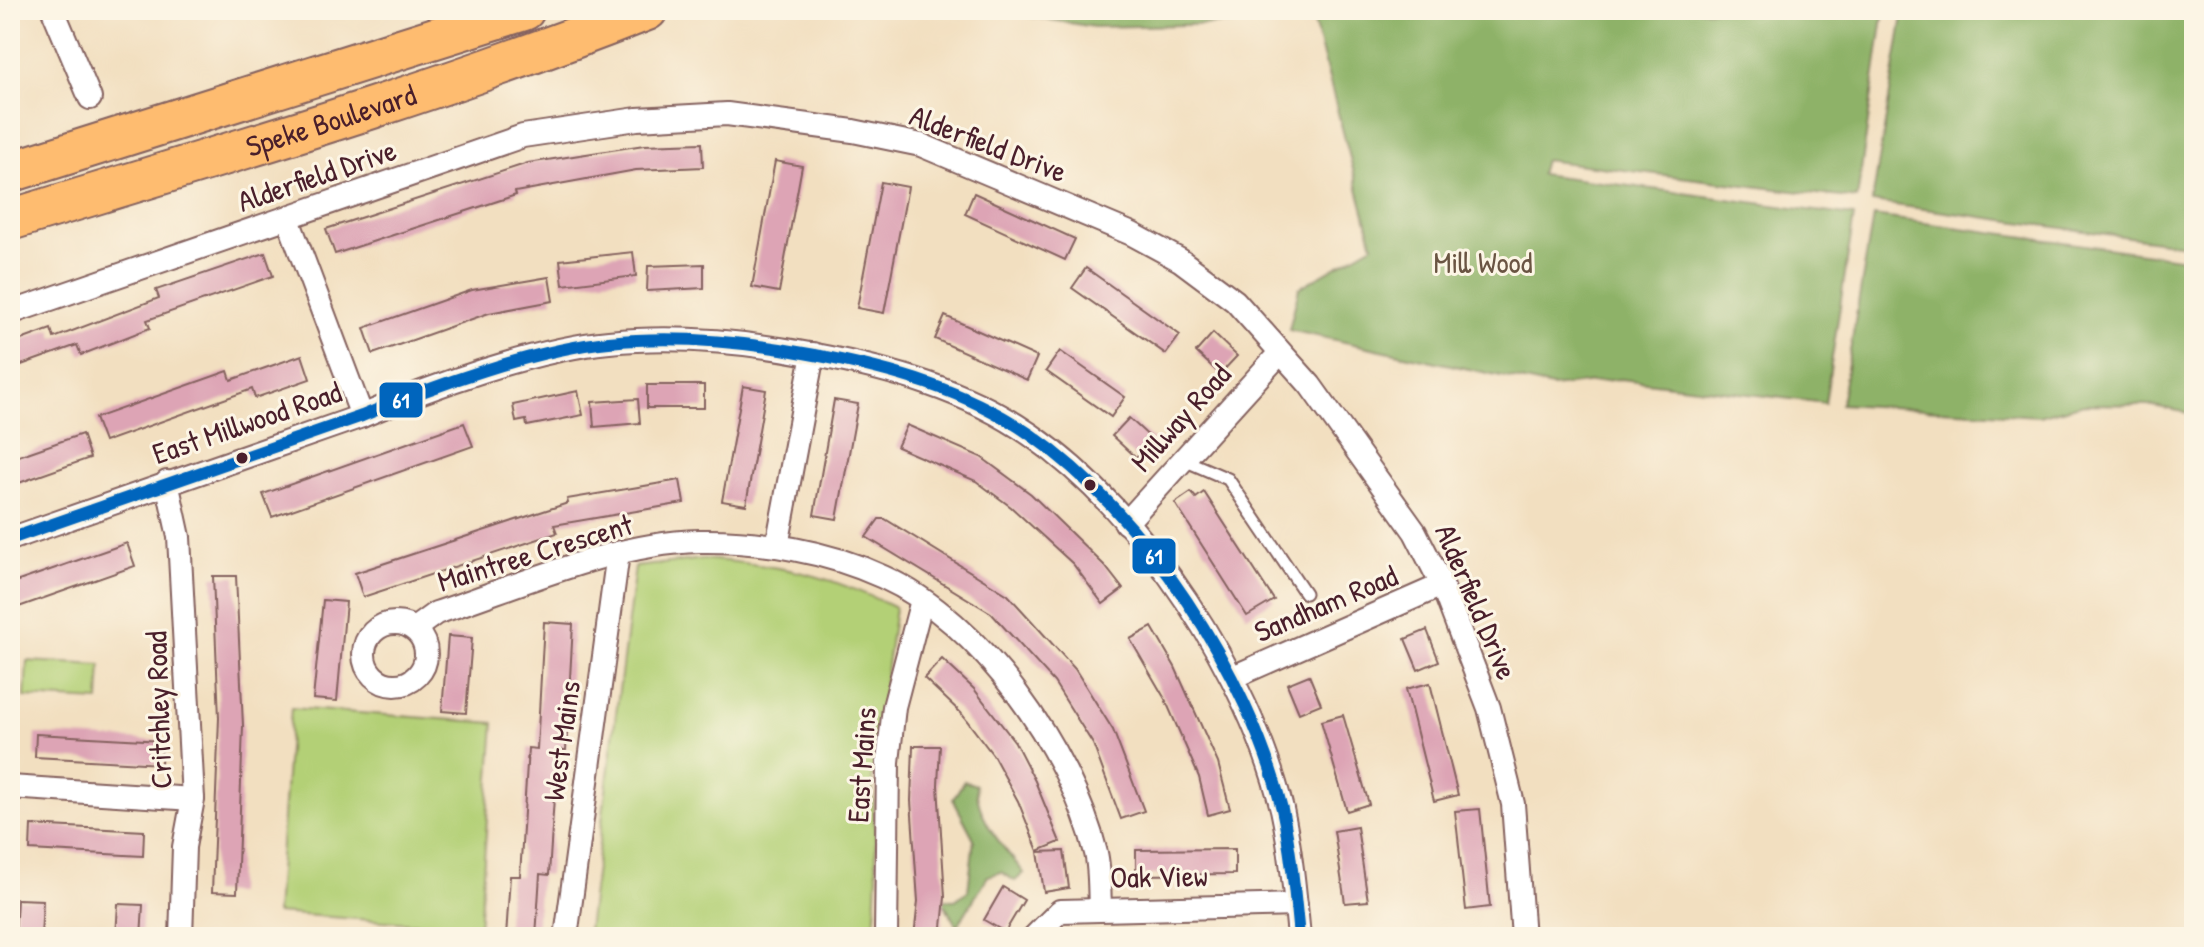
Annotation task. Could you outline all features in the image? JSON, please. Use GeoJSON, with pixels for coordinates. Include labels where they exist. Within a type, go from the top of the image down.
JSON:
{"type":"FeatureCollection","features":[{"type":"Feature","properties":{"kind":"highway","name":"Speke Boulevard"},"geometry":{"type":"LineString","coordinates":[[10,172],[524,10]]}},
{"type":"Feature","properties":{"kind":"highway","name":"Speke Boulevard"},"geometry":{"type":"LineString","coordinates":[[10,220],[225,155],[583,35],[647,10]]}},
{"type":"Feature","properties":{"kind":"street"},"geometry":{"type":"LineString","coordinates":[[53,10],[90,98]]}},
{"type":"Feature","properties":{"kind":"street","name":"Alderfield Drive"},"geometry":{"type":"LineString","coordinates":[[10,313],[523,136],[637,119],[727,114],[838,128],[921,145],[1132,234],[1180,260],[1235,301],[1279,354],[1310,385],[1415,532],[1442,585],[1489,708],[1513,804],[1523,937]]}},
{"type":"Feature","properties":{"kind":"street"},"geometry":{"type":"LineString","coordinates":[[288,219],[362,416]]}},
{"type":"Feature","properties":{"kind":"street","name":"East Millwood Road"},"geometry":{"type":"LineString","coordinates":[[10,539],[362,416],[413,394],[608,342],[710,341],[870,364],[953,393],[1028,433],[1077,469],[1161,565],[1233,677],[1251,716],[1282,809],[1299,937]]}},
{"type":"Feature","properties":{"kind":"street"},"geometry":{"type":"LineString","coordinates":[[777,546],[813,354]]}},
{"type":"Feature","properties":{"kind":"street","name":"Millway Road"},"geometry":{"type":"LineString","coordinates":[[1126,523],[1279,354]]}},
{"type":"Feature","properties":{"kind":"street","name":"Critchley Road"},"geometry":{"type":"LineString","coordinates":[[167,482],[179,537],[193,799],[184,847],[181,937]]}},
{"type":"Feature","properties":{"kind":"street","name":"Maintree Crescent"},"geometry":{"type":"LineString","coordinates":[[414,629],[436,613],[618,553],[698,541],[777,546],[843,562],[885,577],[922,600],[977,648],[1021,695],[1061,758],[1097,854],[1100,908]]}},
{"type":"Feature","properties":{"kind":"street","name":"West Mains"},"geometry":{"type":"LineString","coordinates":[[566,937],[618,553]]}},
{"type":"Feature","properties":{"kind":"street","name":"Sandham Road"},"geometry":{"type":"LineString","coordinates":[[1233,677],[1442,585]]}},
{"type":"Feature","properties":{"kind":"street","name":"East Mains"},"geometry":{"type":"LineString","coordinates":[[886,937],[888,762],[894,707],[922,600]]}},
{"type":"Feature","properties":{"kind":"street"},"geometry":{"type":"LineString","coordinates":[[10,787],[193,799]]}},
{"type":"Feature","properties":{"kind":"street","name":"Oak View"},"geometry":{"type":"LineString","coordinates":[[1034,937],[1060,911],[1296,905]]}},
{"type":"Feature","properties":{"kind":"lane"},"geometry":{"type":"LineString","coordinates":[[1184,460],[1228,479],[1305,593]]}},
{"type":"Feature","properties":{"kind":"green space","name":"Mill Wood"},"geometry":{"type":"Polygon","coordinates":[[[989,10],[1884,10],[1857,199],[1544,160],[1540,174],[1854,216],[1825,403],[1620,379],[1552,387],[1289,330],[1299,288],[1373,245],[1314,22],[1094,27],[989,10]]]}},
{"type":"Feature","properties":{"kind":"green space"},"geometry":{"type":"Polygon","coordinates":[[[1904,10],[2194,13],[2194,246],[1872,202],[1904,10]]]}},
{"type":"Feature","properties":{"kind":"green space"},"geometry":{"type":"Polygon","coordinates":[[[1873,216],[2194,260],[2194,414],[2148,405],[2084,404],[2039,416],[1841,404],[1873,216]]]}},
{"type":"Feature","properties":{"kind":"green space"},"geometry":{"type":"Polygon","coordinates":[[[704,559],[802,573],[846,586],[895,608],[872,774],[877,875],[874,937],[587,937],[635,567],[704,559]]]}},
{"type":"Feature","properties":{"kind":"green space"},"geometry":{"type":"Polygon","coordinates":[[[27,661],[101,665],[99,701],[25,697],[27,661]]]}},
{"type":"Feature","properties":{"kind":"green space"},"geometry":{"type":"Polygon","coordinates":[[[291,708],[494,723],[479,928],[276,913],[291,708]]]}},
{"type":"Feature","properties":{"kind":"green space"},"geometry":{"type":"Polygon","coordinates":[[[964,781],[976,785],[977,798],[986,821],[1024,873],[1015,881],[1001,872],[988,876],[957,927],[945,905],[924,905],[924,899],[955,900],[968,891],[974,839],[953,799],[964,781]]]}},
{"type":"Feature","properties":{"kind":"building"},"geometry":{"type":"Polygon","coordinates":[[[702,143],[703,167],[636,170],[515,192],[516,195],[335,254],[326,229],[528,163],[644,145],[702,143]]]}},
{"type":"Feature","properties":{"kind":"building"},"geometry":{"type":"Polygon","coordinates":[[[775,161],[802,166],[779,292],[752,287],[775,161]]]}},
{"type":"Feature","properties":{"kind":"building"},"geometry":{"type":"Polygon","coordinates":[[[881,182],[908,187],[884,313],[857,308],[881,182]]]}},
{"type":"Feature","properties":{"kind":"building"},"geometry":{"type":"Polygon","coordinates":[[[974,193],[1075,239],[1065,260],[965,214],[974,193]]]}},
{"type":"Feature","properties":{"kind":"building"},"geometry":{"type":"Polygon","coordinates":[[[633,252],[636,276],[563,285],[560,260],[633,252]]]}},
{"type":"Feature","properties":{"kind":"building"},"geometry":{"type":"Polygon","coordinates":[[[265,253],[273,276],[147,320],[150,328],[81,355],[77,345],[10,369],[10,344],[51,329],[54,338],[159,298],[156,290],[265,253]]]}},
{"type":"Feature","properties":{"kind":"building"},"geometry":{"type":"Polygon","coordinates":[[[704,264],[704,288],[647,291],[648,266],[704,264]]]}},
{"type":"Feature","properties":{"kind":"building"},"geometry":{"type":"Polygon","coordinates":[[[1086,268],[1180,335],[1166,354],[1072,288],[1086,268]]]}},
{"type":"Feature","properties":{"kind":"building"},"geometry":{"type":"Polygon","coordinates":[[[549,277],[553,301],[489,313],[373,354],[364,328],[472,290],[549,277]]]}},
{"type":"Feature","properties":{"kind":"building"},"geometry":{"type":"Polygon","coordinates":[[[945,316],[1037,357],[1027,380],[935,339],[945,316]]]}},
{"type":"Feature","properties":{"kind":"building"},"geometry":{"type":"Polygon","coordinates":[[[1213,333],[1237,356],[1220,374],[1196,352],[1213,333]]]}},
{"type":"Feature","properties":{"kind":"building"},"geometry":{"type":"Polygon","coordinates":[[[1060,351],[1125,397],[1111,417],[1046,371],[1060,351]]]}},
{"type":"Feature","properties":{"kind":"building"},"geometry":{"type":"Polygon","coordinates":[[[302,355],[310,379],[255,398],[252,389],[104,442],[95,418],[228,371],[231,380],[302,355]]]}},
{"type":"Feature","properties":{"kind":"building"},"geometry":{"type":"Polygon","coordinates":[[[647,385],[704,385],[704,408],[647,408],[647,385]]]}},
{"type":"Feature","properties":{"kind":"building"},"geometry":{"type":"Polygon","coordinates":[[[743,386],[766,390],[746,505],[722,501],[743,386]]]}},
{"type":"Feature","properties":{"kind":"building"},"geometry":{"type":"Polygon","coordinates":[[[578,391],[583,415],[527,426],[526,420],[516,422],[513,405],[578,391]]]}},
{"type":"Feature","properties":{"kind":"building"},"geometry":{"type":"Polygon","coordinates":[[[638,399],[640,423],[594,427],[592,402],[638,399]]]}},
{"type":"Feature","properties":{"kind":"building"},"geometry":{"type":"Polygon","coordinates":[[[834,400],[858,404],[837,519],[814,515],[834,400]]]}},
{"type":"Feature","properties":{"kind":"building"},"geometry":{"type":"Polygon","coordinates":[[[1129,418],[1153,440],[1136,458],[1112,436],[1129,418]]]}},
{"type":"Feature","properties":{"kind":"building"},"geometry":{"type":"Polygon","coordinates":[[[464,423],[473,446],[272,517],[263,494],[464,423]]]}},
{"type":"Feature","properties":{"kind":"building"},"geometry":{"type":"Polygon","coordinates":[[[907,425],[981,457],[1031,494],[1105,566],[1123,589],[1103,604],[1073,564],[1011,507],[976,481],[897,447],[907,425]]]}},
{"type":"Feature","properties":{"kind":"building"},"geometry":{"type":"Polygon","coordinates":[[[82,434],[90,458],[10,486],[10,459],[82,434]]]}},
{"type":"Feature","properties":{"kind":"building"},"geometry":{"type":"Polygon","coordinates":[[[680,480],[684,503],[554,525],[557,533],[363,597],[355,573],[568,503],[567,499],[680,480]]]}},
{"type":"Feature","properties":{"kind":"building"},"geometry":{"type":"Polygon","coordinates":[[[1191,492],[1196,498],[1204,492],[1274,600],[1247,616],[1175,503],[1191,492]]]}},
{"type":"Feature","properties":{"kind":"building"},"geometry":{"type":"Polygon","coordinates":[[[879,519],[885,519],[1008,595],[1029,618],[1075,669],[1113,730],[1144,811],[1121,819],[1093,744],[1054,682],[991,613],[866,537],[879,519]]]}},
{"type":"Feature","properties":{"kind":"building"},"geometry":{"type":"Polygon","coordinates":[[[127,543],[135,566],[10,610],[10,584],[127,543]]]}},
{"type":"Feature","properties":{"kind":"building"},"geometry":{"type":"Polygon","coordinates":[[[213,576],[236,576],[243,726],[237,893],[212,892],[219,718],[213,576]]]}},
{"type":"Feature","properties":{"kind":"building"},"geometry":{"type":"Polygon","coordinates":[[[323,600],[346,602],[337,701],[313,699],[323,600]]]}},
{"type":"Feature","properties":{"kind":"building"},"geometry":{"type":"Polygon","coordinates":[[[544,622],[573,624],[566,750],[557,750],[549,875],[540,874],[536,937],[506,937],[510,876],[520,876],[528,748],[537,749],[544,622]]]}},
{"type":"Feature","properties":{"kind":"building"},"geometry":{"type":"Polygon","coordinates":[[[1152,627],[1175,667],[1218,763],[1230,809],[1208,815],[1199,777],[1165,699],[1130,639],[1152,627]]]}},
{"type":"Feature","properties":{"kind":"building"},"geometry":{"type":"Polygon","coordinates":[[[1427,630],[1439,661],[1418,670],[1405,639],[1427,630]]]}},
{"type":"Feature","properties":{"kind":"building"},"geometry":{"type":"Polygon","coordinates":[[[448,636],[472,638],[466,713],[442,711],[448,636]]]}},
{"type":"Feature","properties":{"kind":"building"},"geometry":{"type":"Polygon","coordinates":[[[942,659],[974,689],[1015,742],[1060,842],[1038,851],[1018,801],[993,755],[961,713],[924,678],[942,659]]]}},
{"type":"Feature","properties":{"kind":"building"},"geometry":{"type":"Polygon","coordinates":[[[1309,675],[1321,704],[1299,713],[1287,684],[1309,675]]]}},
{"type":"Feature","properties":{"kind":"building"},"geometry":{"type":"Polygon","coordinates":[[[1430,683],[1458,795],[1434,801],[1406,689],[1430,683]]]}},
{"type":"Feature","properties":{"kind":"building"},"geometry":{"type":"Polygon","coordinates":[[[1343,715],[1369,804],[1347,811],[1321,721],[1343,715]]]}},
{"type":"Feature","properties":{"kind":"building"},"geometry":{"type":"Polygon","coordinates":[[[36,734],[162,741],[161,764],[35,757],[36,734]]]}},
{"type":"Feature","properties":{"kind":"building"},"geometry":{"type":"Polygon","coordinates":[[[913,746],[940,746],[938,785],[945,897],[941,937],[914,937],[918,901],[911,801],[913,746]]]}},
{"type":"Feature","properties":{"kind":"building"},"geometry":{"type":"Polygon","coordinates":[[[1480,809],[1490,907],[1466,910],[1455,811],[1480,809]]]}},
{"type":"Feature","properties":{"kind":"building"},"geometry":{"type":"Polygon","coordinates":[[[31,825],[144,831],[143,856],[30,850],[31,825]]]}},
{"type":"Feature","properties":{"kind":"building"},"geometry":{"type":"Polygon","coordinates":[[[1357,827],[1368,901],[1345,903],[1334,831],[1357,827]]]}},
{"type":"Feature","properties":{"kind":"building"},"geometry":{"type":"Polygon","coordinates":[[[1235,849],[1235,874],[1136,875],[1136,850],[1235,849]]]}},
{"type":"Feature","properties":{"kind":"building"},"geometry":{"type":"Polygon","coordinates":[[[1064,851],[1069,888],[1044,892],[1038,852],[1064,851]]]}},
{"type":"Feature","properties":{"kind":"building"},"geometry":{"type":"Polygon","coordinates":[[[1003,887],[1024,900],[1005,932],[984,920],[1003,887]]]}},
{"type":"Feature","properties":{"kind":"building"},"geometry":{"type":"Polygon","coordinates":[[[17,899],[43,900],[41,937],[15,937],[17,899]]]}},
{"type":"Feature","properties":{"kind":"building"},"geometry":{"type":"Polygon","coordinates":[[[118,904],[143,905],[141,937],[116,937],[118,904]]]}},
{"type":"Feature","properties":{"kind":"transit line","name":"61"},"geometry":{"type":"LineString","coordinates":[[10,539],[451,382],[516,361],[580,346],[660,339],[738,343],[815,355],[927,383],[1006,419],[1073,468],[1114,508],[1187,601],[1245,705],[1266,758],[1285,825],[1299,937]]}}]}
